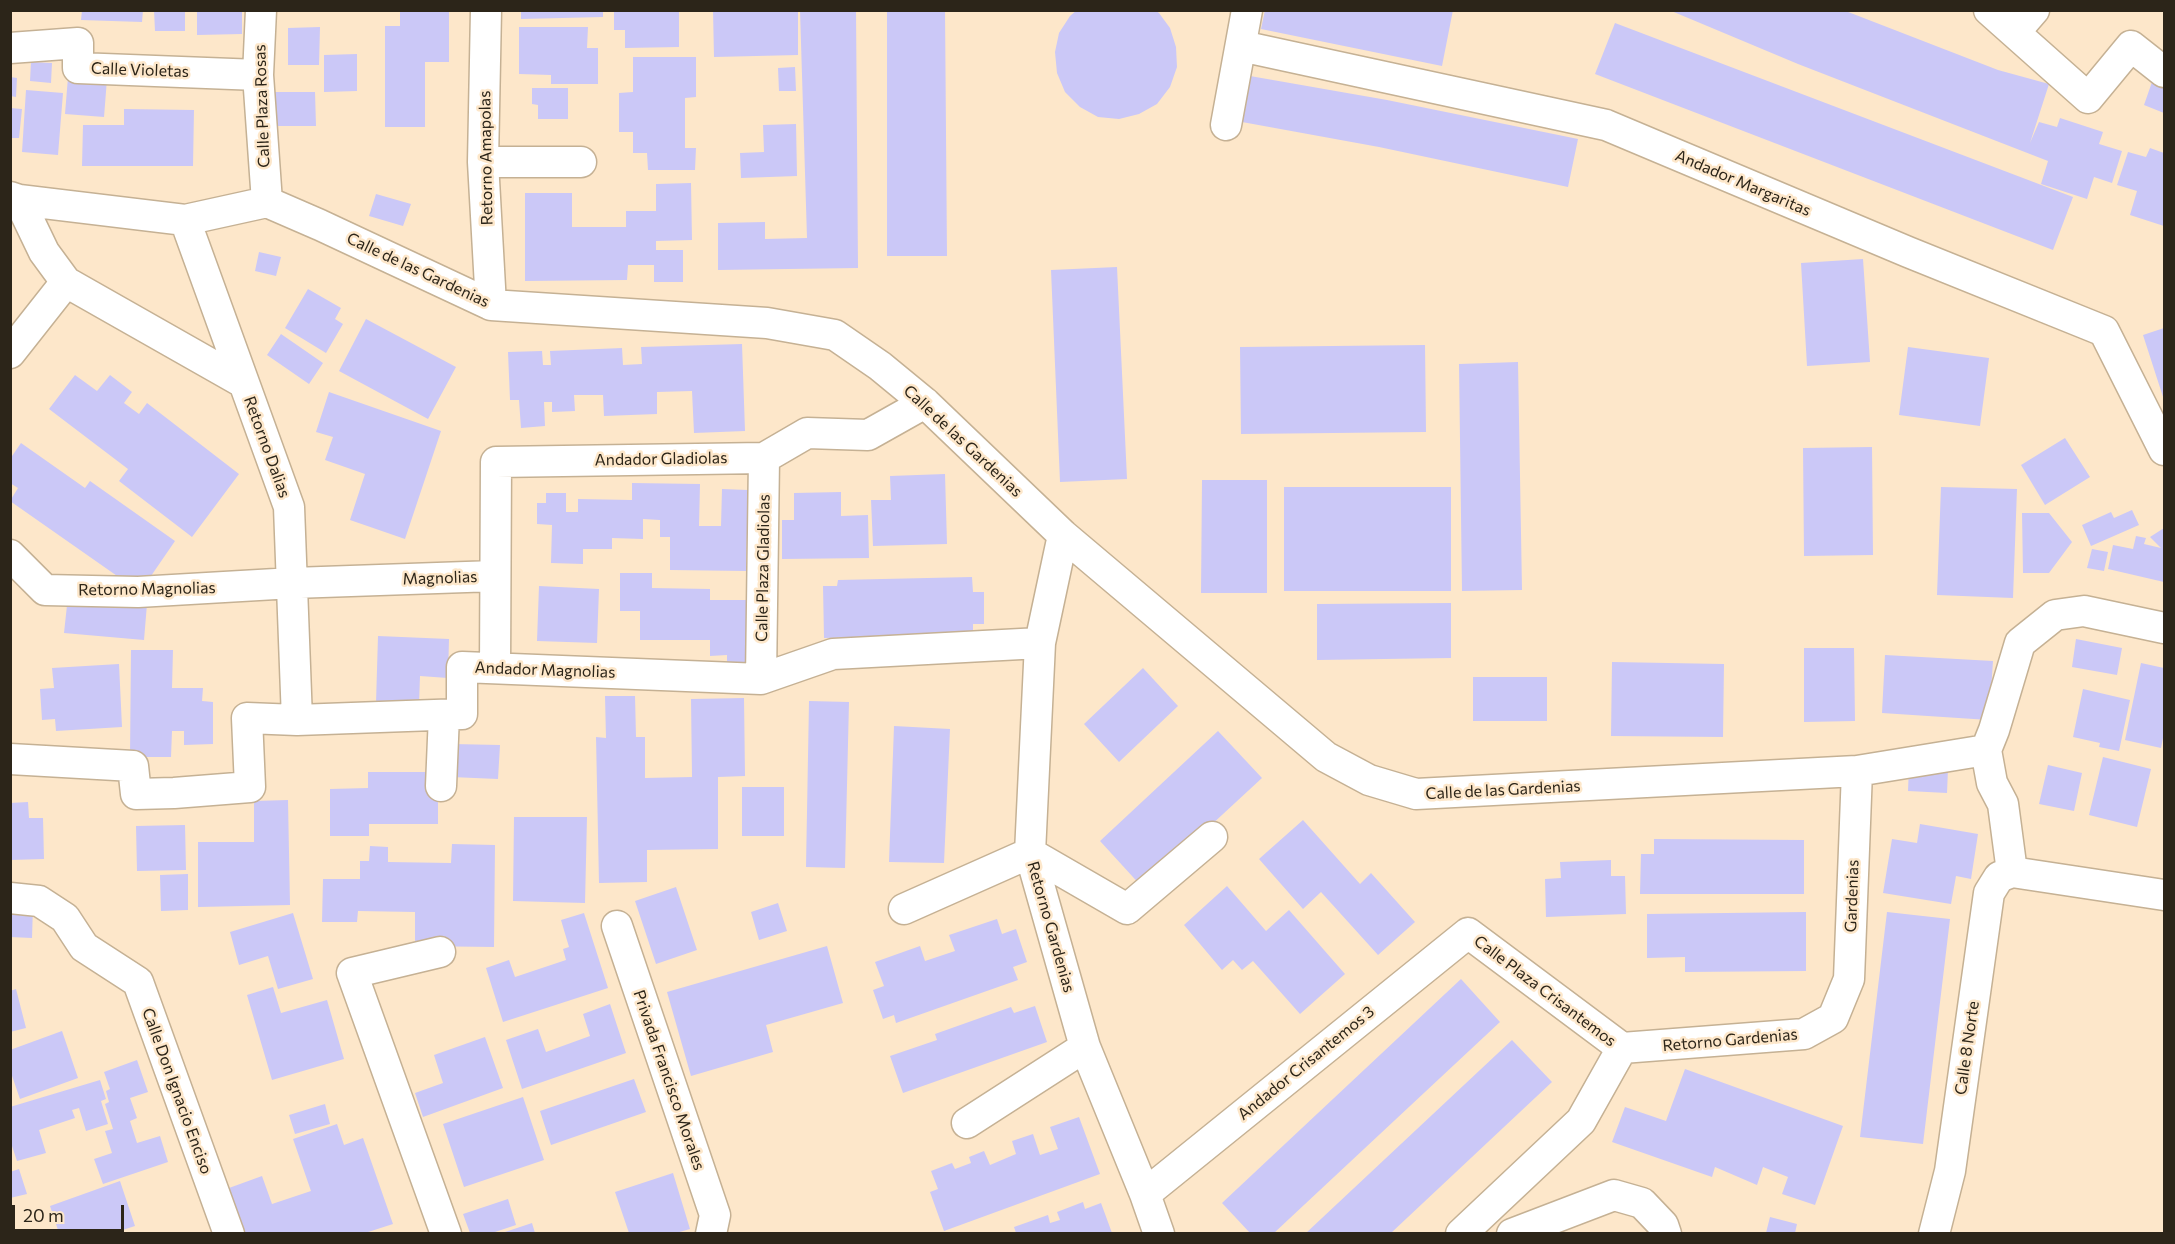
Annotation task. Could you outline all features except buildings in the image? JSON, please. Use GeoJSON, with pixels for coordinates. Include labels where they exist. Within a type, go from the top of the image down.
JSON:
{"type":"FeatureCollection","features":[{"type":"Feature","properties":{"kind":"street","name":"Calle Plaza Rosas"},"geometry":{"type":"LineString","coordinates":[[261,10],[258,75],[267,202]]}},
{"type":"Feature","properties":{"kind":"street","name":"Retorno Amapolas"},"geometry":{"type":"LineString","coordinates":[[486,10],[483,162],[491,305]]}},
{"type":"Feature","properties":{"kind":"street"},"geometry":{"type":"LineString","coordinates":[[1226,125],[1247,10]]}},
{"type":"Feature","properties":{"kind":"street"},"geometry":{"type":"LineString","coordinates":[[1989,10],[2024,21],[2088,98],[2132,46],[2164,72]]}},
{"type":"Feature","properties":{"kind":"street","name":"Calle Violetas"},"geometry":{"type":"LineString","coordinates":[[10,48],[78,43],[78,68],[258,75]]}},
{"type":"Feature","properties":{"kind":"street","name":"Andador Margaritas"},"geometry":{"type":"LineString","coordinates":[[1241,46],[1606,125],[2103,331],[2164,450]]}},
{"type":"Feature","properties":{"kind":"street"},"geometry":{"type":"LineString","coordinates":[[483,162],[581,162]]}},
{"type":"Feature","properties":{"kind":"street"},"geometry":{"type":"LineString","coordinates":[[14,198],[184,220],[267,202]]}},
{"type":"Feature","properties":{"kind":"street"},"geometry":{"type":"LineString","coordinates":[[14,198],[44,252],[66,282],[244,383]]}},
{"type":"Feature","properties":{"kind":"street","name":"Calle de las Gardenias"},"geometry":{"type":"LineString","coordinates":[[267,202],[491,305],[767,322],[835,334],[880,366],[925,403],[1063,535],[1326,757],[1378,783],[1416,794],[1857,771],[1986,750]]}},
{"type":"Feature","properties":{"kind":"street","name":"Retorno Dalias"},"geometry":{"type":"LineString","coordinates":[[184,220],[289,507],[297,720]]}},
{"type":"Feature","properties":{"kind":"street"},"geometry":{"type":"LineString","coordinates":[[10,353],[66,282]]}},
{"type":"Feature","properties":{"kind":"street","name":"Andador Gladiolas"},"geometry":{"type":"LineString","coordinates":[[495,576],[496,462],[764,458],[807,433],[868,435],[925,403]]}},
{"type":"Feature","properties":{"kind":"street","name":"Calle Plaza Gladiolas"},"geometry":{"type":"LineString","coordinates":[[761,679],[764,458]]}},
{"type":"Feature","properties":{"kind":"street","name":"Retorno Gardenias"},"geometry":{"type":"LineString","coordinates":[[1063,535],[1040,643],[1030,853],[1085,1047],[1159,1233]]}},
{"type":"Feature","properties":{"kind":"street","name":"Retorno Magnolias"},"geometry":{"type":"LineString","coordinates":[[12,559],[45,590],[138,592],[293,583]]}},
{"type":"Feature","properties":{"kind":"street","name":"Magnolias"},"geometry":{"type":"LineString","coordinates":[[293,583],[495,576],[495,668]]}},
{"type":"Feature","properties":{"kind":"street"},"geometry":{"type":"LineString","coordinates":[[2164,628],[2084,611],[2055,615],[2020,643],[1986,750],[1992,783],[2003,804],[2012,872],[2164,895]]}},
{"type":"Feature","properties":{"kind":"street","name":"Andador Magnolias"},"geometry":{"type":"LineString","coordinates":[[444,715],[462,714],[462,667],[761,679],[833,654],[1040,643]]}},
{"type":"Feature","properties":{"kind":"street"},"geometry":{"type":"LineString","coordinates":[[10,759],[133,766],[136,794],[250,787],[247,718],[297,720],[444,715],[441,786]]}},
{"type":"Feature","properties":{"kind":"street","name":"Gardenias"},"geometry":{"type":"LineString","coordinates":[[1833,1018],[1849,979],[1857,771]]}},
{"type":"Feature","properties":{"kind":"street"},"geometry":{"type":"LineString","coordinates":[[904,909],[1030,853],[1127,909],[1212,837]]}},
{"type":"Feature","properties":{"kind":"street","name":"Calle 8 Norte"},"geometry":{"type":"LineString","coordinates":[[1934,1233],[1950,1171],[1989,893],[1999,877],[2012,872]]}},
{"type":"Feature","properties":{"kind":"street","name":"Calle Don Ignacio Enciso"},"geometry":{"type":"LineString","coordinates":[[10,898],[39,901],[65,918],[84,946],[138,982],[229,1233]]}},
{"type":"Feature","properties":{"kind":"street","name":"Privada Francisco Morales"},"geometry":{"type":"LineString","coordinates":[[617,926],[715,1215],[711,1233]]}},
{"type":"Feature","properties":{"kind":"street","name":"Calle Plaza Crisantemos"},"geometry":{"type":"LineString","coordinates":[[1468,933],[1622,1048]]}},
{"type":"Feature","properties":{"kind":"street","name":"Andador Crisantemos 3"},"geometry":{"type":"LineString","coordinates":[[1145,1194],[1468,933]]}},
{"type":"Feature","properties":{"kind":"street"},"geometry":{"type":"LineString","coordinates":[[440,952],[352,973],[446,1233]]}},
{"type":"Feature","properties":{"kind":"street","name":"Retorno Gardenias"},"geometry":{"type":"LineString","coordinates":[[1622,1048],[1804,1034],[1833,1018]]}},
{"type":"Feature","properties":{"kind":"street"},"geometry":{"type":"LineString","coordinates":[[967,1123],[1085,1047]]}},
{"type":"Feature","properties":{"kind":"street"},"geometry":{"type":"LineString","coordinates":[[1461,1233],[1581,1121],[1622,1048]]}},
{"type":"Feature","properties":{"kind":"street"},"geometry":{"type":"LineString","coordinates":[[1512,1233],[1614,1195],[1642,1203],[1663,1226],[1666,1233]]}}]}
